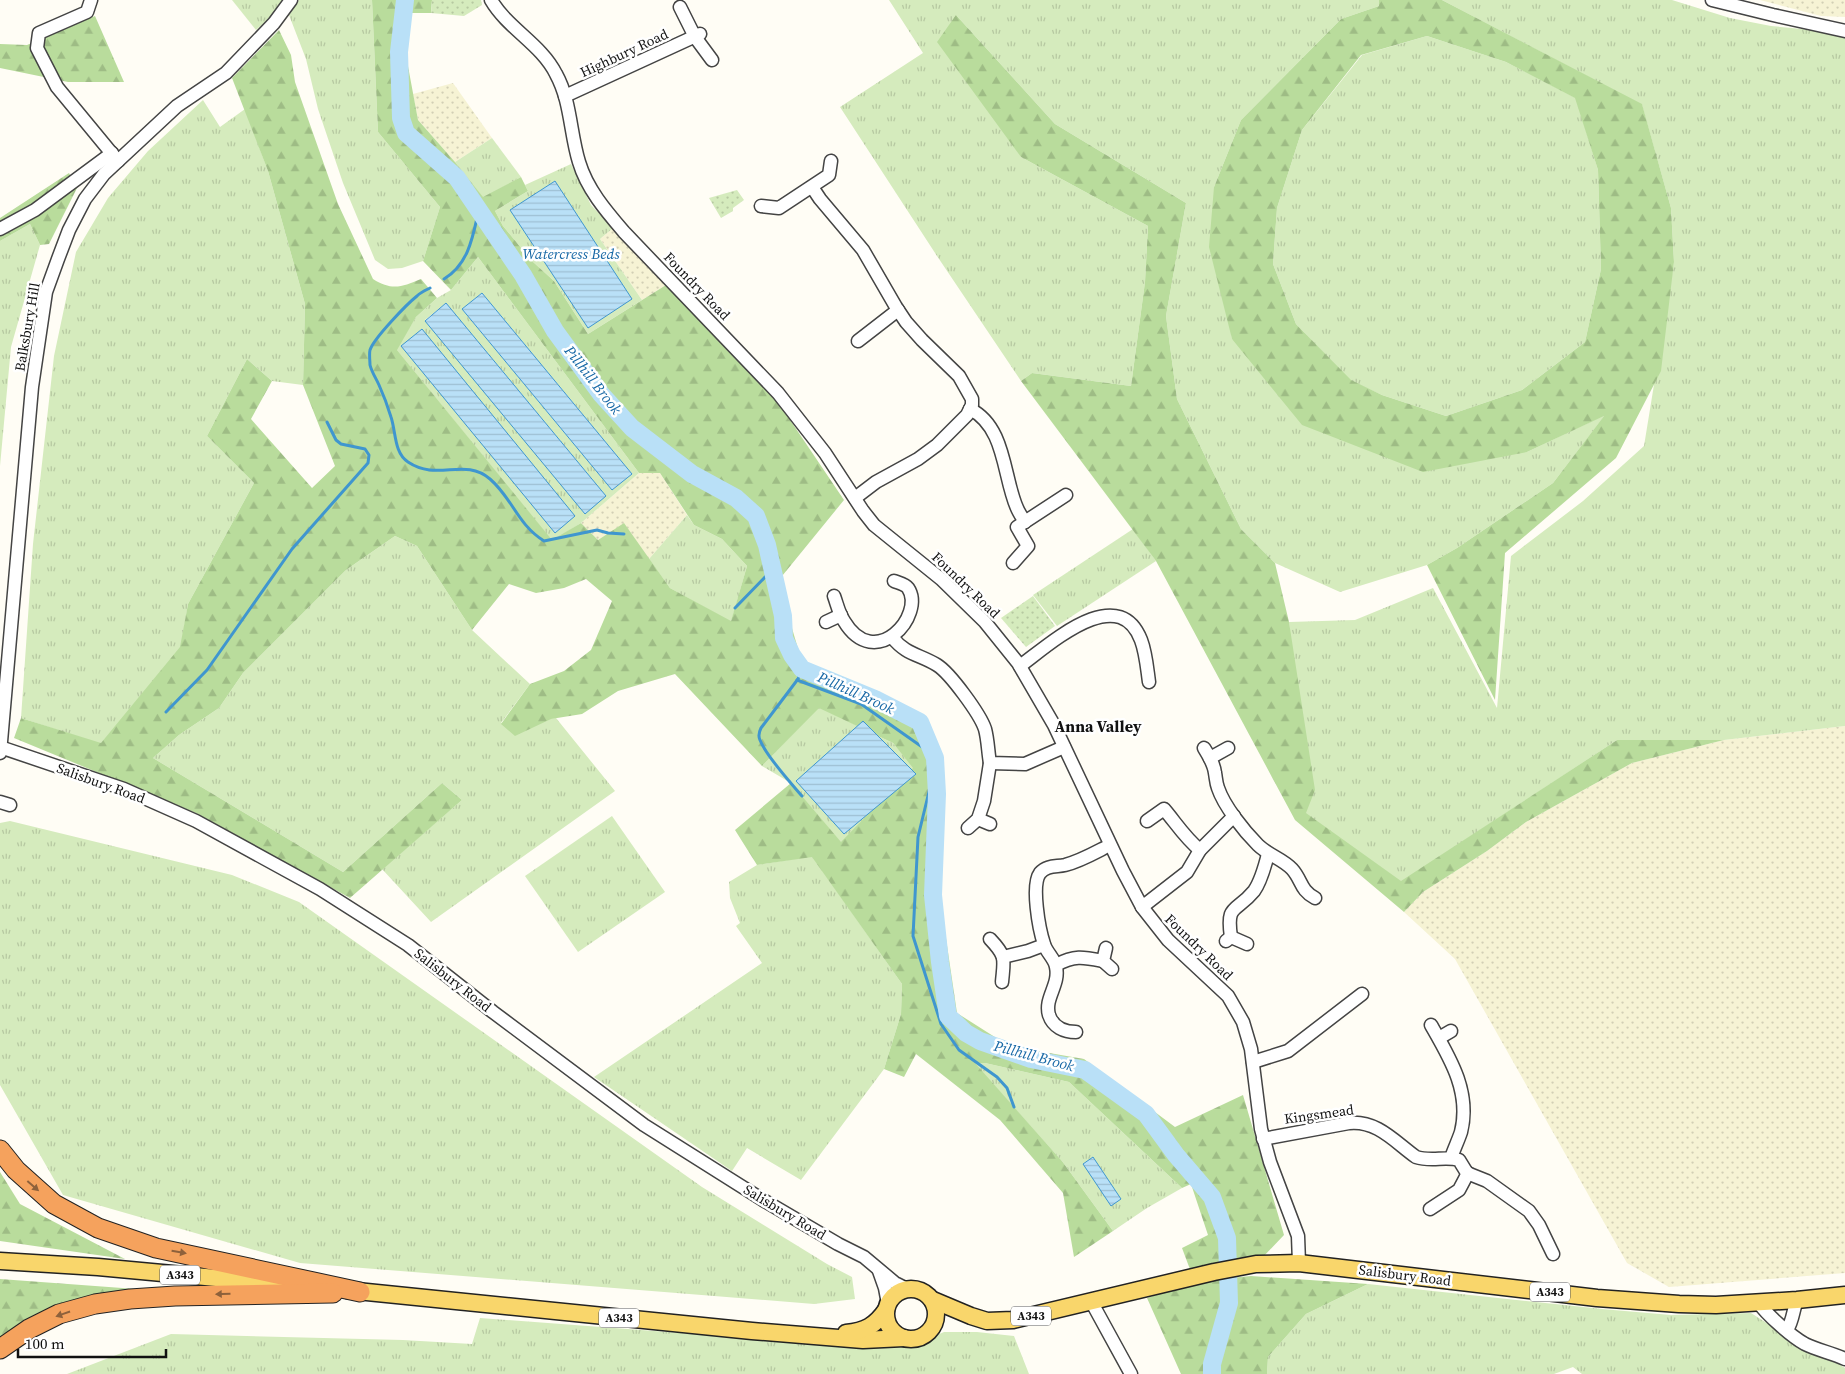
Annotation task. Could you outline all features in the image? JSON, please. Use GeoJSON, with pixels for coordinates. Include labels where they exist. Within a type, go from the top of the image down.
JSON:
{"type":"FeatureCollection","features":[{"type":"Feature","properties":{"kind":"highway"},"geometry":{"type":"LineString","coordinates":[[0,1150],[21,1175],[54,1204],[98,1228],[156,1248],[360,1292]]}},
{"type":"Feature","properties":{"kind":"highway"},"geometry":{"type":"LineString","coordinates":[[0,1348],[29,1329],[59,1314],[95,1304],[130,1299],[176,1296],[360,1292]]}},
{"type":"Feature","properties":{"kind":"main road","name":"A343"},"geometry":{"type":"LineString","coordinates":[[0,1262],[98,1267],[662,1323],[863,1340],[904,1338]]}},
{"type":"Feature","properties":{"kind":"main road","name":"Salisbury Road"},"geometry":{"type":"LineString","coordinates":[[933,1300],[987,1321],[1013,1320],[1214,1272],[1256,1264],[1299,1263],[1597,1298],[1716,1305],[1845,1295]]}},
{"type":"Feature","properties":{"kind":"main road"},"geometry":{"type":"LineString","coordinates":[[907,1289],[923,1291],[933,1300],[937,1314],[932,1328],[920,1337],[904,1338],[892,1330],[886,1318],[887,1307],[892,1297],[907,1289]]}},
{"type":"Feature","properties":{"kind":"main road","name":"A343"},"geometry":{"type":"LineString","coordinates":[[826,1336],[868,1329],[880,1319],[887,1307]]}},
{"type":"Feature","properties":{"kind":"main road","name":"Salisbury Road"},"geometry":{"type":"LineString","coordinates":[[932,1328],[947,1319],[971,1316]]}},
{"type":"Feature","properties":{"kind":"street"},"geometry":{"type":"LineString","coordinates":[[0,229],[35,210],[115,157],[58,87],[37,48],[40,33],[87,12],[90,0]]}},
{"type":"Feature","properties":{"kind":"street","name":"Balksbury Hill"},"geometry":{"type":"LineString","coordinates":[[0,750],[27,432],[36,352],[46,292],[66,237],[86,199],[115,157],[177,106],[226,73],[274,23],[291,0]]}},
{"type":"Feature","properties":{"kind":"street","name":"Foundry Road"},"geometry":{"type":"LineString","coordinates":[[491,0],[518,32],[545,57],[556,73],[565,96],[578,160],[598,200],[629,238],[778,393],[825,453],[874,525],[930,569],[985,622],[1020,666],[1042,702],[1110,845],[1142,907],[1168,940],[1228,996],[1237,1010],[1248,1035],[1263,1139],[1298,1236],[1299,1263]]}},
{"type":"Feature","properties":{"kind":"street"},"geometry":{"type":"LineString","coordinates":[[1712,0],[1791,20],[1845,31]]}},
{"type":"Feature","properties":{"kind":"street"},"geometry":{"type":"LineString","coordinates":[[680,7],[712,60]]}},
{"type":"Feature","properties":{"kind":"street","name":"Highbury Road"},"geometry":{"type":"LineString","coordinates":[[565,96],[697,36]]}},
{"type":"Feature","properties":{"kind":"street"},"geometry":{"type":"LineString","coordinates":[[762,206],[778,208],[812,187],[829,175],[831,162]]}},
{"type":"Feature","properties":{"kind":"street"},"geometry":{"type":"LineString","coordinates":[[812,187],[842,233],[869,258],[898,310],[922,340],[959,376],[972,399],[967,415],[928,452],[876,482],[855,498]]}},
{"type":"Feature","properties":{"kind":"street"},"geometry":{"type":"LineString","coordinates":[[858,341],[866,327],[898,310]]}},
{"type":"Feature","properties":{"kind":"street"},"geometry":{"type":"LineString","coordinates":[[970,409],[986,420],[994,434],[1017,510],[1025,522]]}},
{"type":"Feature","properties":{"kind":"street"},"geometry":{"type":"LineString","coordinates":[[1013,563],[1028,546],[1016,527],[1066,494]]}},
{"type":"Feature","properties":{"kind":"street"},"geometry":{"type":"LineString","coordinates":[[834,596],[848,627],[865,642],[878,642],[892,637],[903,623],[911,606],[914,590],[894,581]]}},
{"type":"Feature","properties":{"kind":"street"},"geometry":{"type":"LineString","coordinates":[[1020,666],[1072,629],[1102,616],[1114,614],[1125,618],[1134,627],[1153,666],[1149,682]]}},
{"type":"Feature","properties":{"kind":"street"},"geometry":{"type":"LineString","coordinates":[[826,622],[841,615]]}},
{"type":"Feature","properties":{"kind":"street"},"geometry":{"type":"LineString","coordinates":[[892,637],[907,652],[941,668],[976,711],[985,730],[990,763],[984,801],[978,819],[968,828]]}},
{"type":"Feature","properties":{"kind":"street"},"geometry":{"type":"LineString","coordinates":[[990,763],[1025,764],[1064,747]]}},
{"type":"Feature","properties":{"kind":"street"},"geometry":{"type":"LineString","coordinates":[[1228,748],[1207,753],[1215,773],[1218,790],[1234,816],[1258,846],[1294,870],[1307,894],[1315,898]]}},
{"type":"Feature","properties":{"kind":"street","name":"Salisbury Road"},"geometry":{"type":"LineString","coordinates":[[0,750],[124,790],[187,817],[320,889],[408,945],[493,1012],[644,1125],[764,1200],[838,1244],[864,1257],[877,1266],[895,1284],[907,1289]]}},
{"type":"Feature","properties":{"kind":"street"},"geometry":{"type":"LineString","coordinates":[[1147,821],[1164,804],[1186,838],[1200,850]]}},
{"type":"Feature","properties":{"kind":"street"},"geometry":{"type":"LineString","coordinates":[[1142,907],[1187,872],[1200,850],[1234,816]]}},
{"type":"Feature","properties":{"kind":"street"},"geometry":{"type":"LineString","coordinates":[[978,819],[990,824]]}},
{"type":"Feature","properties":{"kind":"street"},"geometry":{"type":"LineString","coordinates":[[1076,1032],[1053,1031],[1048,1005],[1056,982],[1056,965],[1044,945],[1035,895],[1035,884],[1041,872],[1052,867],[1076,862],[1110,845]]}},
{"type":"Feature","properties":{"kind":"street"},"geometry":{"type":"LineString","coordinates":[[1247,944],[1229,939],[1229,916],[1257,885],[1268,854]]}},
{"type":"Feature","properties":{"kind":"street"},"geometry":{"type":"LineString","coordinates":[[990,939],[1002,952],[1002,982]]}},
{"type":"Feature","properties":{"kind":"street"},"geometry":{"type":"LineString","coordinates":[[1003,957],[1044,945]]}},
{"type":"Feature","properties":{"kind":"street"},"geometry":{"type":"LineString","coordinates":[[1056,965],[1072,957],[1084,957],[1107,965],[1106,948]]}},
{"type":"Feature","properties":{"kind":"street"},"geometry":{"type":"LineString","coordinates":[[1253,1062],[1288,1051],[1362,994]]}},
{"type":"Feature","properties":{"kind":"street"},"geometry":{"type":"LineString","coordinates":[[1431,1025],[1455,1067],[1462,1090],[1461,1130],[1451,1158],[1459,1160],[1463,1169],[1468,1174],[1488,1181],[1529,1210],[1539,1225],[1553,1254]]}},
{"type":"Feature","properties":{"kind":"street"},"geometry":{"type":"LineString","coordinates":[[1439,1038],[1451,1031]]}},
{"type":"Feature","properties":{"kind":"street","name":"Kingsmead"},"geometry":{"type":"LineString","coordinates":[[1263,1139],[1357,1122],[1376,1126],[1416,1157],[1432,1160],[1451,1158]]}},
{"type":"Feature","properties":{"kind":"street"},"geometry":{"type":"LineString","coordinates":[[1430,1209],[1459,1190],[1468,1174]]}},
{"type":"Feature","properties":{"kind":"street"},"geometry":{"type":"LineString","coordinates":[[877,1266],[886,1288],[887,1307]]}},
{"type":"Feature","properties":{"kind":"street"},"geometry":{"type":"LineString","coordinates":[[1787,1330],[1791,1324],[1793,1309],[1797,1300]]}},
{"type":"Feature","properties":{"kind":"street"},"geometry":{"type":"LineString","coordinates":[[1091,1302],[1131,1374]]}},
{"type":"Feature","properties":{"kind":"street"},"geometry":{"type":"LineString","coordinates":[[1758,1302],[1768,1314],[1804,1343],[1845,1359]]}},
{"type":"Feature","properties":{"kind":"shaded area"},"geometry":{"type":"Polygon","coordinates":[[[1760,0],[1845,0],[1845,17],[1821,16],[1760,0]]]}},
{"type":"Feature","properties":{"kind":"shaded area"},"geometry":{"type":"Polygon","coordinates":[[[453,83],[492,138],[455,162],[418,120],[413,94],[453,83]]]}},
{"type":"Feature","properties":{"kind":"shaded area"},"geometry":{"type":"Polygon","coordinates":[[[613,228],[666,285],[642,300],[600,239],[613,228]]]}},
{"type":"Feature","properties":{"kind":"shaded area"},"geometry":{"type":"Polygon","coordinates":[[[639,473],[660,473],[687,515],[649,559],[624,524],[598,540],[581,523],[639,473]]]}},
{"type":"Feature","properties":{"kind":"shaded area"},"geometry":{"type":"Polygon","coordinates":[[[1845,726],[1845,1273],[1669,1287],[1627,1263],[1455,959],[1404,912],[1423,892],[1487,851],[1526,822],[1632,763],[1724,740],[1845,726]]]}},
{"type":"Feature","properties":{"kind":"green space"},"geometry":{"type":"Polygon","coordinates":[[[232,0],[283,0],[270,18],[256,30],[232,0]]]}},
{"type":"Feature","properties":{"kind":"green space"},"geometry":{"type":"Polygon","coordinates":[[[299,0],[372,0],[378,132],[440,207],[423,261],[402,268],[388,269],[375,260],[343,183],[318,109],[306,59],[289,15],[299,0]]]}},
{"type":"Feature","properties":{"kind":"green space"},"geometry":{"type":"Polygon","coordinates":[[[372,0],[432,0],[431,13],[410,13],[405,50],[418,120],[483,197],[521,177],[528,191],[495,211],[503,226],[532,261],[554,281],[588,334],[666,285],[780,405],[844,500],[778,581],[802,662],[921,720],[935,758],[939,891],[957,1013],[1009,1046],[1084,1059],[1175,1127],[1243,1095],[1284,1235],[1263,1257],[1191,1272],[1182,1248],[1208,1235],[1191,1184],[1182,1188],[1069,1082],[985,1063],[975,1063],[1062,1161],[1113,1231],[1074,1257],[1063,1193],[1000,1120],[916,1054],[904,1077],[884,1069],[901,1014],[902,984],[812,857],[757,865],[735,830],[791,783],[841,842],[913,768],[893,743],[819,708],[762,766],[675,674],[618,691],[582,714],[551,719],[515,736],[501,724],[530,684],[564,671],[591,650],[612,601],[586,579],[564,588],[536,593],[509,584],[472,630],[417,546],[395,536],[346,570],[243,673],[219,708],[179,735],[153,758],[343,872],[442,783],[462,800],[350,898],[196,813],[14,738],[21,718],[101,743],[180,647],[188,604],[254,483],[207,436],[247,359],[272,381],[251,419],[312,488],[335,466],[303,385],[305,304],[268,171],[232,78],[279,30],[291,55],[295,82],[338,204],[373,279],[386,285],[397,286],[421,279],[437,298],[416,317],[397,350],[552,540],[581,523],[598,540],[624,523],[670,588],[731,621],[747,566],[722,539],[694,525],[660,473],[639,473],[478,257],[451,290],[423,261],[440,207],[378,132],[372,0]]]}},
{"type":"Feature","properties":{"kind":"green space"},"geometry":{"type":"Polygon","coordinates":[[[432,0],[481,0],[482,5],[464,16],[431,13],[432,0]]]}},
{"type":"Feature","properties":{"kind":"green space"},"geometry":{"type":"Polygon","coordinates":[[[889,0],[1379,0],[1379,6],[1341,19],[1241,120],[1214,187],[1232,339],[1527,452],[1605,415],[1553,483],[1457,548],[1427,565],[1340,592],[1275,563],[1241,529],[1177,399],[1166,316],[1186,203],[1055,124],[956,15],[1021,157],[1148,226],[1145,282],[1131,386],[1032,373],[1021,381],[840,107],[923,53],[889,0]]]}},
{"type":"Feature","properties":{"kind":"green space"},"geometry":{"type":"Polygon","coordinates":[[[1379,0],[1442,0],[1642,104],[1671,208],[1674,262],[1661,371],[1616,458],[1505,553],[1495,700],[1427,565],[1457,548],[1553,483],[1604,416],[1527,452],[1423,472],[1302,425],[1232,339],[1209,247],[1214,187],[1241,120],[1341,19],[1379,6],[1379,0]],[[1427,36],[1361,55],[1302,130],[1277,208],[1273,264],[1296,324],[1351,380],[1382,395],[1446,416],[1522,390],[1585,342],[1601,269],[1598,170],[1575,98],[1506,62],[1427,36]]]}},
{"type":"Feature","properties":{"kind":"green space"},"geometry":{"type":"Polygon","coordinates":[[[1442,0],[1672,0],[1730,18],[1771,26],[1845,33],[1845,726],[1724,740],[1617,740],[1401,882],[1305,813],[1289,622],[1355,620],[1433,588],[1497,708],[1511,556],[1583,501],[1644,446],[1674,262],[1671,208],[1642,105],[1442,0]]]}},
{"type":"Feature","properties":{"kind":"green space"},"geometry":{"type":"Polygon","coordinates":[[[956,15],[1055,124],[1186,203],[1166,316],[1177,399],[1241,529],[1275,563],[1289,622],[1315,790],[1306,813],[1401,881],[1617,740],[1724,740],[1632,763],[1526,822],[1487,851],[1423,892],[1404,912],[1295,820],[1156,561],[1021,381],[1032,373],[1131,386],[1145,282],[1148,226],[1021,157],[937,42],[956,15]]]}},
{"type":"Feature","properties":{"kind":"green space"},"geometry":{"type":"Polygon","coordinates":[[[95,16],[124,82],[68,82],[0,68],[0,44],[27,45],[95,16]]]}},
{"type":"Feature","properties":{"kind":"green space"},"geometry":{"type":"Polygon","coordinates":[[[1427,36],[1506,62],[1576,98],[1598,170],[1601,269],[1585,342],[1522,390],[1446,416],[1382,395],[1351,381],[1296,324],[1273,264],[1277,208],[1302,130],[1362,55],[1427,36]]]}},
{"type":"Feature","properties":{"kind":"green space"},"geometry":{"type":"Polygon","coordinates":[[[203,100],[220,127],[245,109],[268,171],[305,304],[303,385],[272,381],[247,359],[207,436],[254,483],[188,604],[181,647],[101,744],[21,718],[33,544],[54,356],[76,252],[108,198],[148,151],[203,100]]]}},
{"type":"Feature","properties":{"kind":"green space"},"geometry":{"type":"Polygon","coordinates":[[[492,138],[521,177],[483,198],[455,162],[492,138]]]}},
{"type":"Feature","properties":{"kind":"green space","name":"Watercress Beds"},"geometry":{"type":"Polygon","coordinates":[[[571,164],[591,205],[613,228],[600,239],[642,300],[588,334],[554,281],[532,261],[503,226],[495,211],[528,191],[525,185],[571,164]]]}},
{"type":"Feature","properties":{"kind":"green space"},"geometry":{"type":"Polygon","coordinates":[[[69,173],[77,188],[49,244],[40,245],[30,224],[0,241],[0,218],[69,173]]]}},
{"type":"Feature","properties":{"kind":"green space"},"geometry":{"type":"Polygon","coordinates":[[[737,190],[744,200],[733,208],[733,211],[721,218],[709,198],[737,190]]]}},
{"type":"Feature","properties":{"kind":"green space"},"geometry":{"type":"Polygon","coordinates":[[[30,224],[40,245],[11,347],[0,466],[0,241],[30,224]]]}},
{"type":"Feature","properties":{"kind":"green space"},"geometry":{"type":"Polygon","coordinates":[[[478,257],[639,473],[581,523],[552,541],[396,349],[416,317],[437,298],[451,290],[478,257]],[[482,293],[462,309],[612,490],[632,474],[482,293]],[[446,303],[425,320],[606,496],[446,303]]]}},
{"type":"Feature","properties":{"kind":"green space"},"geometry":{"type":"Polygon","coordinates":[[[687,515],[694,525],[722,539],[747,566],[731,622],[670,588],[649,559],[687,515]]]}},
{"type":"Feature","properties":{"kind":"green space"},"geometry":{"type":"Polygon","coordinates":[[[1133,529],[1156,561],[1057,626],[1033,595],[1133,529]]]}},
{"type":"Feature","properties":{"kind":"green space"},"geometry":{"type":"Polygon","coordinates":[[[395,536],[417,546],[472,630],[530,684],[501,723],[556,718],[615,791],[431,922],[382,869],[462,800],[442,783],[343,872],[153,758],[179,735],[219,708],[243,673],[346,570],[395,536]]]}},
{"type":"Feature","properties":{"kind":"green space"},"geometry":{"type":"Polygon","coordinates":[[[1033,596],[1055,626],[1026,647],[1001,618],[1033,596]]]}},
{"type":"Feature","properties":{"kind":"green space"},"geometry":{"type":"Polygon","coordinates":[[[819,707],[893,743],[914,768],[841,843],[791,783],[762,766],[819,707]]]}},
{"type":"Feature","properties":{"kind":"green space"},"geometry":{"type":"Polygon","coordinates":[[[612,816],[665,892],[578,952],[525,876],[612,816]]]}},
{"type":"Feature","properties":{"kind":"green space"},"geometry":{"type":"Polygon","coordinates":[[[10,821],[232,875],[299,902],[702,1187],[827,1264],[852,1277],[855,1299],[814,1304],[300,1263],[63,1195],[0,1085],[0,823],[10,821]]]}},
{"type":"Feature","properties":{"kind":"green space"},"geometry":{"type":"Polygon","coordinates":[[[812,856],[902,984],[901,1014],[884,1069],[801,1180],[747,1148],[732,1171],[594,1077],[762,963],[736,926],[740,923],[730,898],[729,882],[757,865],[812,856]]]}},
{"type":"Feature","properties":{"kind":"green space"},"geometry":{"type":"Polygon","coordinates":[[[974,1063],[985,1063],[1069,1082],[1182,1188],[1147,1208],[1113,1231],[1062,1161],[974,1063]]]}},
{"type":"Feature","properties":{"kind":"green space"},"geometry":{"type":"Polygon","coordinates":[[[0,1172],[20,1204],[125,1259],[0,1241],[0,1172]]]}},
{"type":"Feature","properties":{"kind":"green space"},"geometry":{"type":"Polygon","coordinates":[[[1251,1276],[1368,1284],[1306,1314],[1268,1357],[1267,1374],[1181,1374],[1147,1298],[1199,1281],[1251,1276]]]}},
{"type":"Feature","properties":{"kind":"green space"},"geometry":{"type":"Polygon","coordinates":[[[0,1279],[163,1291],[0,1342],[0,1279]]]}},
{"type":"Feature","properties":{"kind":"green space"},"geometry":{"type":"Polygon","coordinates":[[[1368,1284],[1671,1315],[1751,1313],[1818,1356],[1839,1364],[1845,1368],[1845,1374],[1582,1374],[1573,1367],[1554,1374],[1267,1374],[1268,1357],[1306,1314],[1368,1284]]]}},
{"type":"Feature","properties":{"kind":"green space"},"geometry":{"type":"Polygon","coordinates":[[[480,1318],[867,1347],[911,1346],[944,1332],[977,1332],[1014,1336],[1029,1374],[67,1374],[171,1334],[403,1340],[472,1344],[480,1318]]]}},
{"type":"Feature","properties":{"kind":"water","name":"Watercress Beds"},"geometry":{"type":"Polygon","coordinates":[[[555,181],[632,299],[588,328],[510,210],[555,181]]]}},
{"type":"Feature","properties":{"kind":"water"},"geometry":{"type":"Polygon","coordinates":[[[482,293],[632,474],[612,490],[462,309],[482,293]]]}},
{"type":"Feature","properties":{"kind":"water"},"geometry":{"type":"Polygon","coordinates":[[[446,303],[606,496],[585,514],[425,321],[446,303]]]}},
{"type":"Feature","properties":{"kind":"water"},"geometry":{"type":"Polygon","coordinates":[[[422,329],[575,516],[555,533],[401,346],[422,329]]]}},
{"type":"Feature","properties":{"kind":"water"},"geometry":{"type":"Polygon","coordinates":[[[863,721],[916,774],[844,834],[796,781],[863,721]]]}},
{"type":"Feature","properties":{"kind":"water"},"geometry":{"type":"Polygon","coordinates":[[[1093,1157],[1121,1199],[1111,1206],[1083,1164],[1093,1157]]]}},
{"type":"Feature","properties":{"kind":"waterway","name":"Pillhill Brook"},"geometry":{"type":"LineString","coordinates":[[405,0],[399,52],[401,118],[406,133],[457,178],[523,275],[555,331],[601,394],[632,428],[692,474],[736,498],[756,516],[767,545],[783,616],[784,638],[792,655],[802,669],[875,699],[920,722],[935,758],[937,794],[933,895],[948,1016],[966,1033],[980,1041],[1031,1059],[1085,1070],[1146,1114],[1176,1155],[1212,1197],[1227,1238],[1229,1303],[1212,1364],[1212,1374]]}},
{"type":"Feature","properties":{"kind":"waterway"},"geometry":{"type":"LineString","coordinates":[[444,279],[459,266],[469,248],[479,209]]}},
{"type":"Feature","properties":{"kind":"waterway"},"geometry":{"type":"LineString","coordinates":[[430,288],[399,313],[370,350],[370,365],[387,405],[393,423],[396,442],[403,458],[419,468],[430,470],[461,469],[480,473],[498,487],[527,527],[544,541],[597,530],[624,534]]}},
{"type":"Feature","properties":{"kind":"waterway"},"geometry":{"type":"LineString","coordinates":[[166,712],[207,670],[292,549],[368,463],[369,455],[365,449],[341,444],[336,440],[327,422]]}},
{"type":"Feature","properties":{"kind":"waterway"},"geometry":{"type":"LineString","coordinates":[[735,608],[772,570]]}},
{"type":"Feature","properties":{"kind":"waterway"},"geometry":{"type":"LineString","coordinates":[[802,669],[798,679],[761,728],[759,738],[773,761],[802,796]]}},
{"type":"Feature","properties":{"kind":"waterway"},"geometry":{"type":"LineString","coordinates":[[797,680],[861,704],[925,749],[930,758],[934,771],[918,837],[913,936],[941,1024],[959,1050],[997,1077],[1007,1088],[1014,1107]]}},
{"type":"Feature","properties":{"kind":"district","name":"Anna Valley"},"geometry":{"type":"Point","coordinates":[1098,726]}}]}
